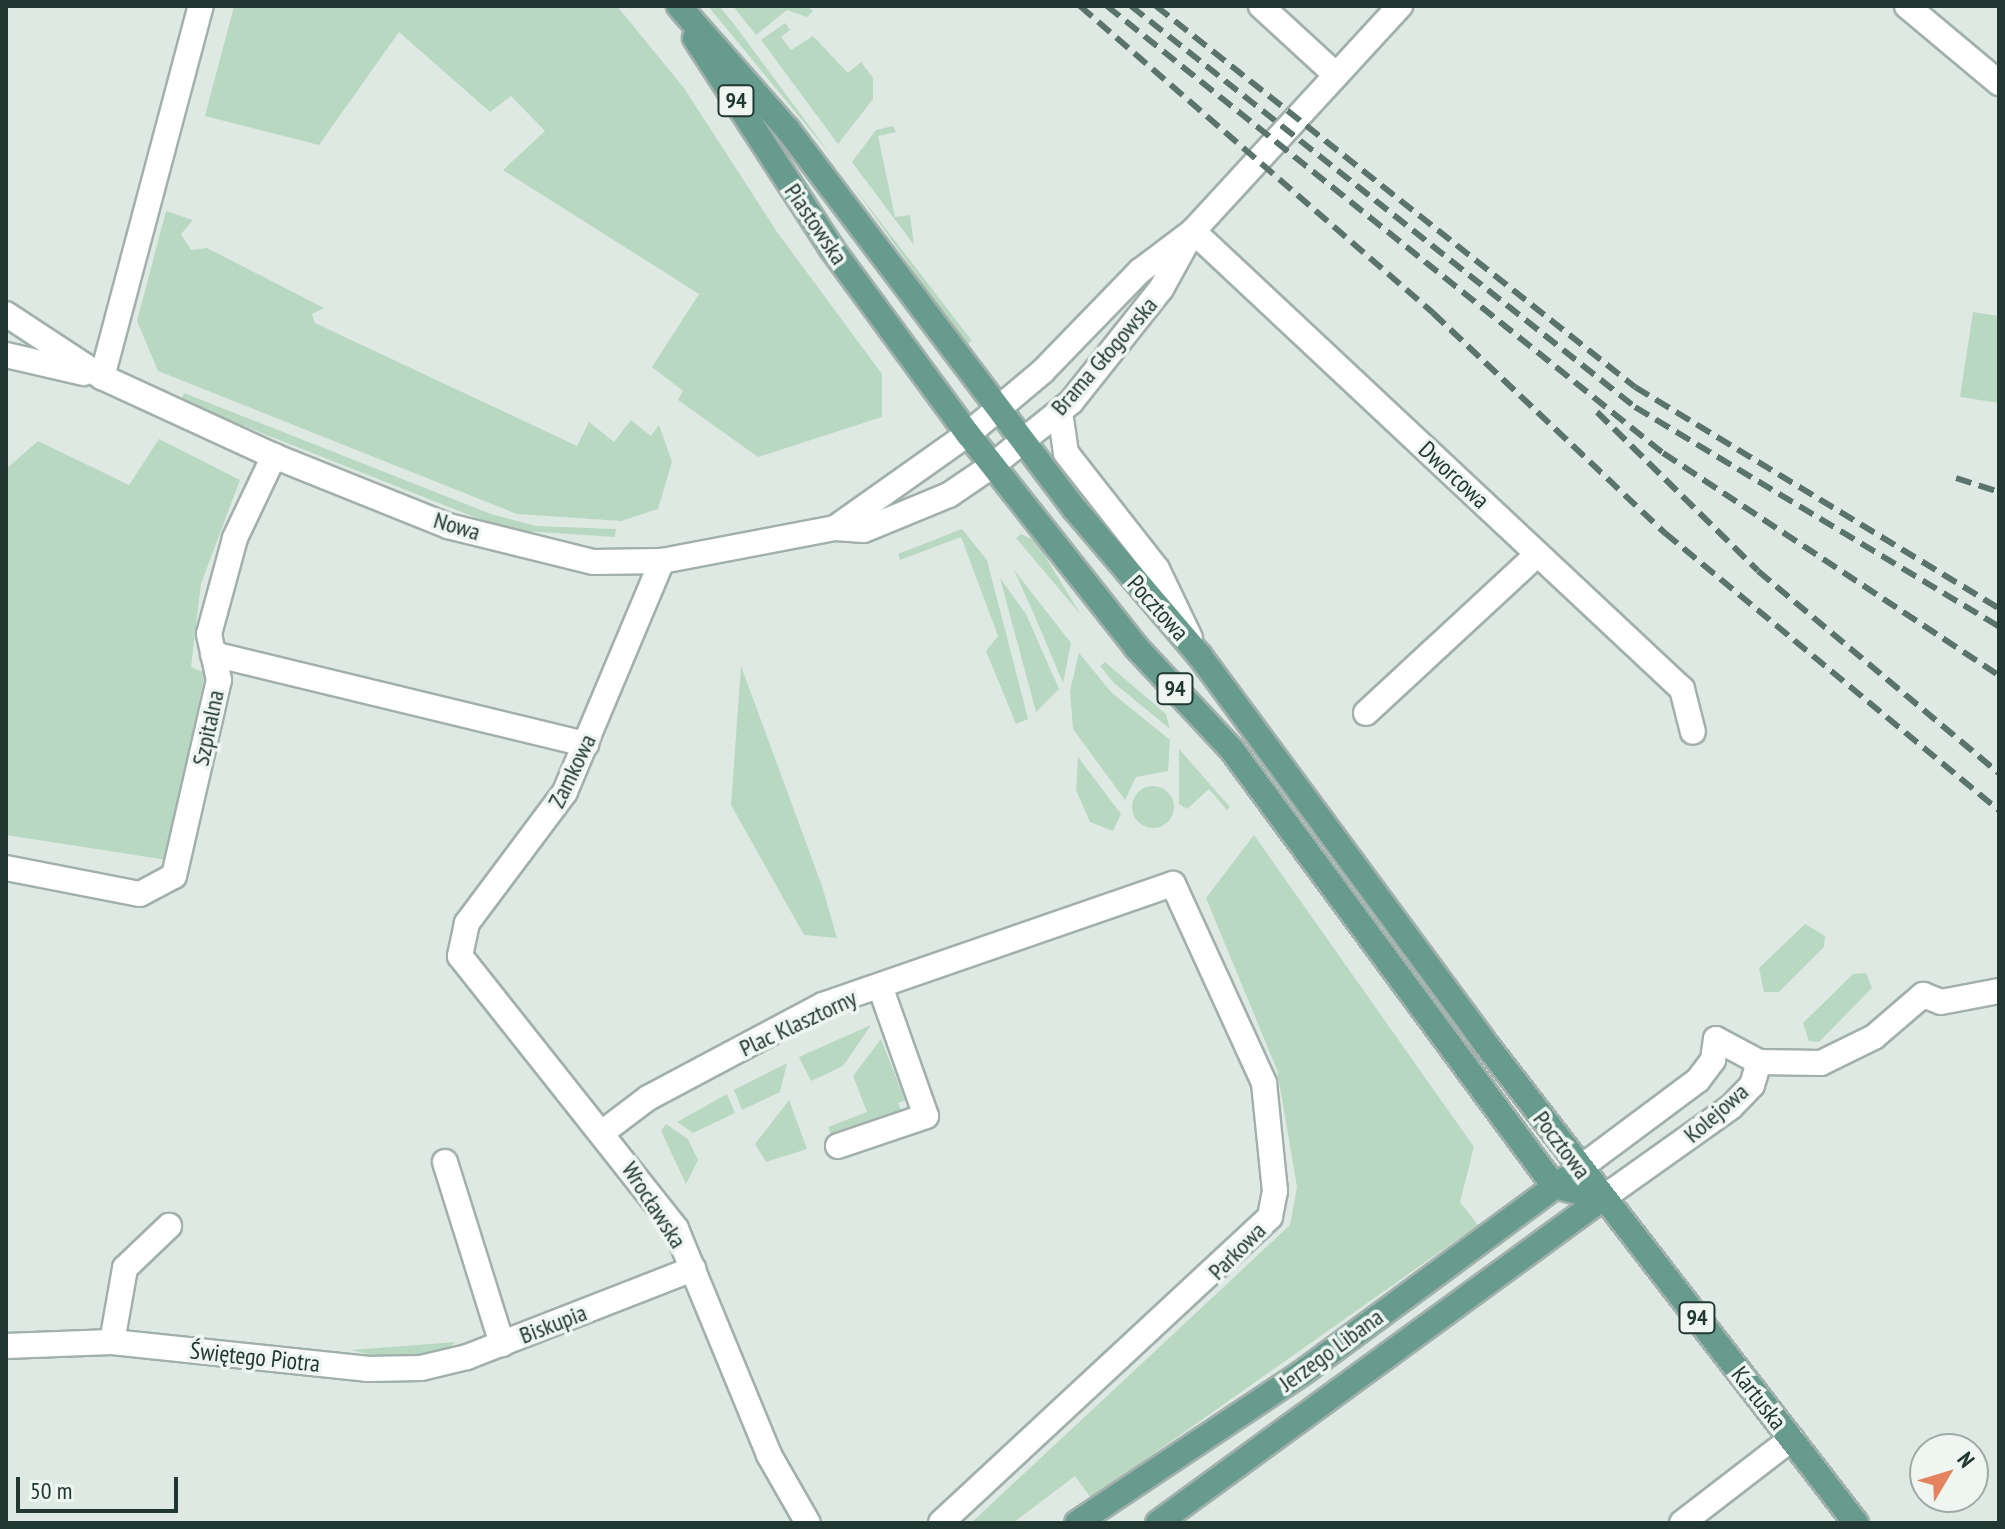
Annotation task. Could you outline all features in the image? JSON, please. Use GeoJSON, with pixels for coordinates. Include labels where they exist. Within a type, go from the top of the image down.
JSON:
{"type":"FeatureCollection","features":[{"type":"Feature","properties":{"kind":"main road","name":"Piastowska"},"geometry":{"type":"LineString","coordinates":[[677,6],[788,130],[998,411]]}},
{"type":"Feature","properties":{"kind":"main road","name":"Piastowska"},"geometry":{"type":"LineString","coordinates":[[677,6],[832,249],[968,434]]}},
{"type":"Feature","properties":{"kind":"main road","name":"Pocztowa"},"geometry":{"type":"LineString","coordinates":[[998,411],[1195,649],[1603,1198]]}},
{"type":"Feature","properties":{"kind":"main road","name":"Pocztowa"},"geometry":{"type":"LineString","coordinates":[[968,434],[1136,647],[1232,750],[1554,1186],[1603,1198]]}},
{"type":"Feature","properties":{"kind":"main road","name":"Jerzego Libana"},"geometry":{"type":"LineString","coordinates":[[1077,1523],[1302,1373],[1580,1168]]}},
{"type":"Feature","properties":{"kind":"main road","name":"Jerzego Libana"},"geometry":{"type":"LineString","coordinates":[[1158,1523],[1603,1198]]}},
{"type":"Feature","properties":{"kind":"main road","name":"Kartuska"},"geometry":{"type":"LineString","coordinates":[[1603,1198],[1856,1523]]}},
{"type":"Feature","properties":{"kind":"street"},"geometry":{"type":"LineString","coordinates":[[102,377],[201,6]]}},
{"type":"Feature","properties":{"kind":"street"},"geometry":{"type":"LineString","coordinates":[[1261,6],[1336,75]]}},
{"type":"Feature","properties":{"kind":"street","name":"Brama Głogowska"},"geometry":{"type":"LineString","coordinates":[[968,434],[998,411],[1140,271],[1193,231],[1400,6]]}},
{"type":"Feature","properties":{"kind":"street"},"geometry":{"type":"LineString","coordinates":[[1907,6],[1999,83]]}},
{"type":"Feature","properties":{"kind":"street","name":"Brama Głogowska"},"geometry":{"type":"LineString","coordinates":[[993,465],[1060,412],[1161,289],[1193,231]]}},
{"type":"Feature","properties":{"kind":"street","name":"Dworcowa"},"geometry":{"type":"LineString","coordinates":[[1193,231],[1682,689],[1693,732]]}},
{"type":"Feature","properties":{"kind":"street"},"geometry":{"type":"LineString","coordinates":[[11,317],[102,377]]}},
{"type":"Feature","properties":{"kind":"street"},"geometry":{"type":"LineString","coordinates":[[6,354],[20,342],[11,317]]}},
{"type":"Feature","properties":{"kind":"street"},"geometry":{"type":"LineString","coordinates":[[6,354],[102,377]]}},
{"type":"Feature","properties":{"kind":"street","name":"Nowa"},"geometry":{"type":"LineString","coordinates":[[102,377],[274,456],[448,526],[594,562],[662,561],[835,528],[864,530],[902,517],[993,465]]}},
{"type":"Feature","properties":{"kind":"street","name":"94"},"geometry":{"type":"LineString","coordinates":[[1060,412],[1066,453],[1157,569],[1195,649]]}},
{"type":"Feature","properties":{"kind":"street","name":"Nowa"},"geometry":{"type":"LineString","coordinates":[[835,528],[968,434]]}},
{"type":"Feature","properties":{"kind":"street","name":"Szpitalna"},"geometry":{"type":"LineString","coordinates":[[6,868],[140,894],[161,888],[177,868],[219,680],[209,634],[225,565],[274,456]]}},
{"type":"Feature","properties":{"kind":"street"},"geometry":{"type":"LineString","coordinates":[[1366,713],[1538,554]]}},
{"type":"Feature","properties":{"kind":"street","name":"Zamkowa"},"geometry":{"type":"LineString","coordinates":[[463,965],[465,925],[559,804],[662,561]]}},
{"type":"Feature","properties":{"kind":"street"},"geometry":{"type":"LineString","coordinates":[[213,654],[586,744]]}},
{"type":"Feature","properties":{"kind":"street","name":"Parkowa"},"geometry":{"type":"LineString","coordinates":[[880,986],[1162,882],[1173,884],[1264,1083],[1275,1191],[1270,1217],[941,1523]]}},
{"type":"Feature","properties":{"kind":"street","name":"Wrocławska"},"geometry":{"type":"LineString","coordinates":[[463,965],[603,1132],[672,1223],[769,1455],[808,1523]]}},
{"type":"Feature","properties":{"kind":"street","name":"Plac Klasztorny"},"geometry":{"type":"LineString","coordinates":[[603,1132],[648,1098],[817,1008],[880,986],[926,1116],[838,1146]]}},
{"type":"Feature","properties":{"kind":"street","name":"Kolejowa"},"geometry":{"type":"LineString","coordinates":[[1580,1168],[1698,1080],[1713,1060],[1716,1039],[1759,1062],[1821,1063],[1874,1037],[1923,995],[1941,1002],[1999,991]]}},
{"type":"Feature","properties":{"kind":"street","name":"Kolejowa"},"geometry":{"type":"LineString","coordinates":[[1603,1198],[1731,1107],[1752,1085],[1759,1062]]}},
{"type":"Feature","properties":{"kind":"street","name":"Biskupia"},"geometry":{"type":"LineString","coordinates":[[445,1162],[502,1344],[693,1269]]}},
{"type":"Feature","properties":{"kind":"street"},"geometry":{"type":"LineString","coordinates":[[112,1342],[125,1268],[169,1226]]}},
{"type":"Feature","properties":{"kind":"street","name":"Świętego Piotra"},"geometry":{"type":"LineString","coordinates":[[6,1346],[112,1342],[379,1369],[443,1363],[502,1344]]}},
{"type":"Feature","properties":{"kind":"street"},"geometry":{"type":"LineString","coordinates":[[1682,1523],[1791,1439]]}},
{"type":"Feature","properties":{"kind":"green space"},"geometry":{"type":"Polygon","coordinates":[[[234,6],[617,6],[684,88],[777,232],[882,374],[882,417],[758,457],[678,400],[683,391],[652,367],[699,294],[503,170],[545,131],[511,96],[490,112],[399,32],[319,145],[205,116],[234,6]]]}},
{"type":"Feature","properties":{"kind":"green space"},"geometry":{"type":"Polygon","coordinates":[[[708,6],[719,6],[734,24],[830,154],[708,6]]]}},
{"type":"Feature","properties":{"kind":"green space"},"geometry":{"type":"Polygon","coordinates":[[[733,6],[807,6],[813,11],[807,17],[787,10],[756,35],[733,6]]]}},
{"type":"Feature","properties":{"kind":"green space"},"geometry":{"type":"Polygon","coordinates":[[[785,23],[790,30],[781,37],[791,50],[813,36],[848,73],[861,62],[873,78],[873,99],[838,144],[761,40],[785,23]]]}},
{"type":"Feature","properties":{"kind":"green space"},"geometry":{"type":"Polygon","coordinates":[[[893,126],[896,132],[878,136],[895,217],[910,215],[914,245],[852,162],[876,130],[893,126]]]}},
{"type":"Feature","properties":{"kind":"green space"},"geometry":{"type":"Polygon","coordinates":[[[853,186],[972,341],[966,345],[853,186]]]}},
{"type":"Feature","properties":{"kind":"green space"},"geometry":{"type":"Polygon","coordinates":[[[166,211],[193,220],[181,234],[191,250],[207,248],[324,308],[312,314],[315,323],[577,446],[589,422],[614,442],[631,420],[651,436],[659,425],[672,462],[658,509],[621,521],[517,514],[158,371],[137,321],[166,211]]]}},
{"type":"Feature","properties":{"kind":"green space"},"geometry":{"type":"Polygon","coordinates":[[[1973,312],[1999,316],[1999,403],[1960,397],[1973,312]]]}},
{"type":"Feature","properties":{"kind":"green space"},"geometry":{"type":"Polygon","coordinates":[[[184,393],[491,514],[536,526],[616,529],[615,537],[507,530],[234,422],[182,399],[184,393]]]}},
{"type":"Feature","properties":{"kind":"green space"},"geometry":{"type":"Polygon","coordinates":[[[159,439],[240,480],[201,584],[191,667],[205,673],[167,860],[6,835],[6,469],[38,441],[129,485],[159,439]]]}},
{"type":"Feature","properties":{"kind":"green space"},"geometry":{"type":"Polygon","coordinates":[[[962,529],[987,560],[1028,719],[1016,724],[986,651],[998,636],[961,537],[900,560],[898,554],[962,529]]]}},
{"type":"Feature","properties":{"kind":"green space"},"geometry":{"type":"Polygon","coordinates":[[[1021,534],[1036,541],[1081,615],[1016,538],[1021,534]]]}},
{"type":"Feature","properties":{"kind":"green space"},"geometry":{"type":"Polygon","coordinates":[[[1014,570],[1071,643],[1063,683],[1036,619],[1014,570]]]}},
{"type":"Feature","properties":{"kind":"green space"},"geometry":{"type":"Polygon","coordinates":[[[1000,578],[1026,614],[1059,689],[1036,712],[1000,578]]]}},
{"type":"Feature","properties":{"kind":"green space"},"geometry":{"type":"Polygon","coordinates":[[[1079,653],[1111,692],[1170,740],[1168,771],[1136,777],[1125,800],[1073,729],[1070,691],[1079,653]]]}},
{"type":"Feature","properties":{"kind":"green space"},"geometry":{"type":"Polygon","coordinates":[[[1105,662],[1166,714],[1170,729],[1114,683],[1100,666],[1105,662]]]}},
{"type":"Feature","properties":{"kind":"green space"},"geometry":{"type":"Polygon","coordinates":[[[741,666],[822,886],[837,938],[804,935],[731,805],[741,666]]]}},
{"type":"Feature","properties":{"kind":"green space"},"geometry":{"type":"Polygon","coordinates":[[[1179,749],[1230,807],[1227,810],[1209,789],[1187,809],[1179,804],[1179,749]]]}},
{"type":"Feature","properties":{"kind":"green space"},"geometry":{"type":"Polygon","coordinates":[[[1078,757],[1121,814],[1113,831],[1090,822],[1076,790],[1078,757]]]}},
{"type":"Feature","properties":{"kind":"green space"},"geometry":{"type":"Polygon","coordinates":[[[1153,786],[1168,792],[1174,807],[1168,822],[1153,828],[1138,822],[1132,807],[1138,792],[1153,786]]]}},
{"type":"Feature","properties":{"kind":"green space"},"geometry":{"type":"Polygon","coordinates":[[[1254,835],[1474,1147],[1460,1202],[1478,1225],[1091,1498],[1075,1476],[1013,1523],[971,1523],[1290,1225],[1297,1187],[1277,1070],[1206,898],[1254,835]]]}},
{"type":"Feature","properties":{"kind":"green space"},"geometry":{"type":"Polygon","coordinates":[[[1805,924],[1825,936],[1824,947],[1779,992],[1764,992],[1759,968],[1805,924]]]}},
{"type":"Feature","properties":{"kind":"green space"},"geometry":{"type":"Polygon","coordinates":[[[1866,973],[1872,988],[1819,1042],[1809,1041],[1803,1023],[1853,974],[1866,973]]]}},
{"type":"Feature","properties":{"kind":"green space"},"geometry":{"type":"Polygon","coordinates":[[[871,1025],[843,1066],[811,1081],[799,1057],[871,1025]]]}},
{"type":"Feature","properties":{"kind":"green space"},"geometry":{"type":"Polygon","coordinates":[[[881,1039],[905,1100],[898,1103],[902,1113],[833,1140],[828,1127],[867,1112],[853,1076],[881,1039]]]}},
{"type":"Feature","properties":{"kind":"green space"},"geometry":{"type":"Polygon","coordinates":[[[787,1063],[780,1092],[742,1110],[734,1090],[787,1063]]]}},
{"type":"Feature","properties":{"kind":"green space"},"geometry":{"type":"Polygon","coordinates":[[[727,1094],[735,1113],[693,1133],[677,1122],[727,1094]]]}},
{"type":"Feature","properties":{"kind":"green space"},"geometry":{"type":"Polygon","coordinates":[[[789,1100],[807,1149],[766,1162],[755,1144],[789,1100]]]}},
{"type":"Feature","properties":{"kind":"green space"},"geometry":{"type":"Polygon","coordinates":[[[666,1124],[688,1139],[698,1160],[686,1184],[661,1131],[666,1124]]]}},
{"type":"Feature","properties":{"kind":"green space"},"geometry":{"type":"Polygon","coordinates":[[[456,1342],[443,1352],[388,1359],[351,1350],[456,1342]]]}},
{"type":"Feature","properties":{"kind":"railway"},"geometry":{"type":"LineString","coordinates":[[1080,6],[1433,313],[1665,533],[1999,810]]}},
{"type":"Feature","properties":{"kind":"railway"},"geometry":{"type":"LineString","coordinates":[[1107,6],[1663,453],[1999,675]]}},
{"type":"Feature","properties":{"kind":"railway"},"geometry":{"type":"LineString","coordinates":[[1131,6],[1635,407],[1999,627]]}},
{"type":"Feature","properties":{"kind":"railway"},"geometry":{"type":"LineString","coordinates":[[1156,6],[1635,387],[1999,608]]}},
{"type":"Feature","properties":{"kind":"railway"},"geometry":{"type":"LineString","coordinates":[[1597,412],[1758,571],[1999,773]]}},
{"type":"Feature","properties":{"kind":"railway"},"geometry":{"type":"LineString","coordinates":[[1956,478],[1999,492]]}}]}
